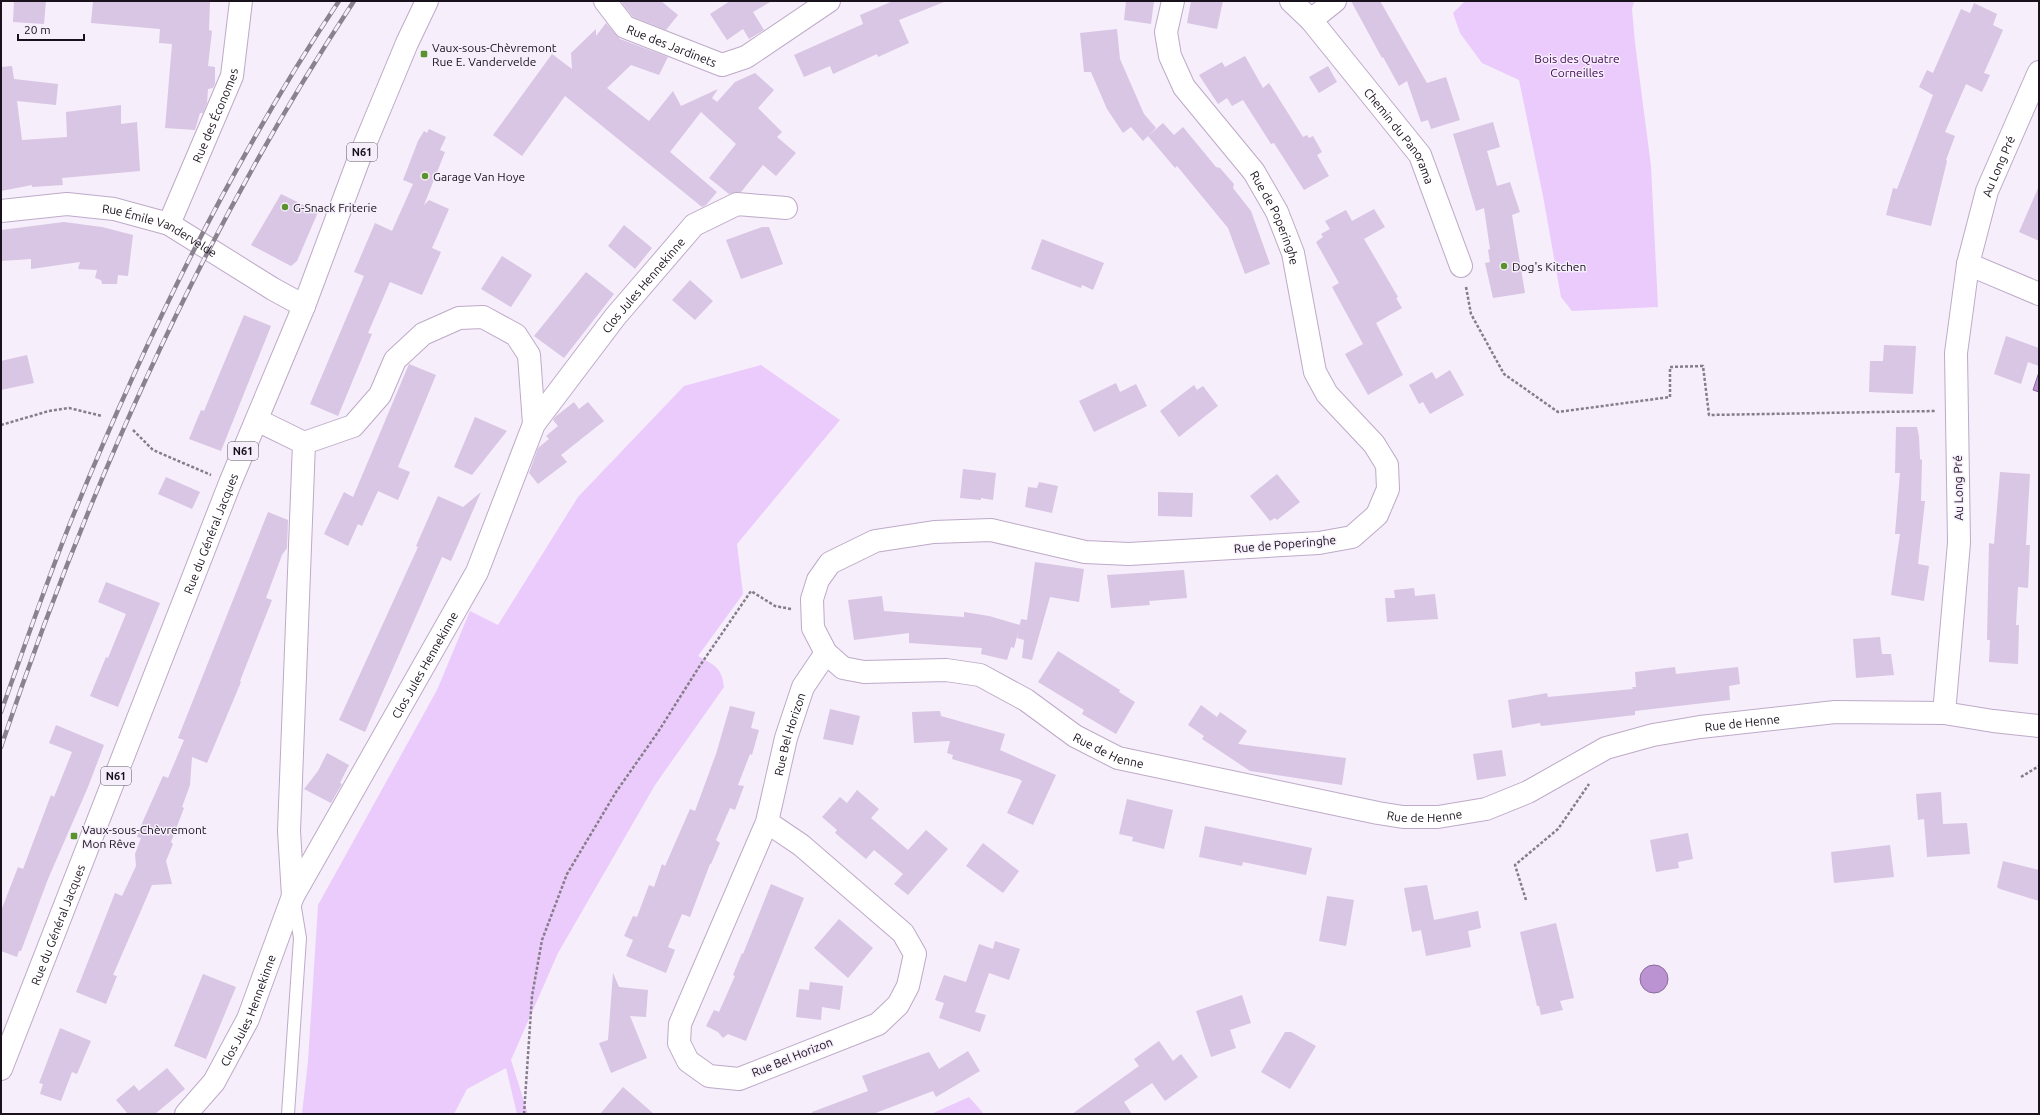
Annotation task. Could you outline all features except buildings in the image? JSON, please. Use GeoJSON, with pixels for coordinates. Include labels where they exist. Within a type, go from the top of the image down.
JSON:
{"type":"FeatureCollection","features":[{"type":"Feature","properties":{"kind":"street","name":"Rue des Économes"},"geometry":{"type":"LineString","coordinates":[[169,224],[232,76],[241,1]]}},
{"type":"Feature","properties":{"kind":"street","name":"Rue du Général Jacques"},"geometry":{"type":"LineString","coordinates":[[3,1058],[230,483],[304,306],[360,156],[407,43],[427,1]]}},
{"type":"Feature","properties":{"kind":"street","name":"Rue des Jardinets"},"geometry":{"type":"LineString","coordinates":[[605,1],[625,27],[722,65],[746,57],[829,1]]}},
{"type":"Feature","properties":{"kind":"street","name":"Rue de Poperinghe"},"geometry":{"type":"LineString","coordinates":[[826,653],[813,628],[812,599],[818,580],[830,563],[875,541],[934,532],[991,530],[1085,552],[1130,554],[1319,543],[1352,537],[1377,515],[1388,489],[1386,465],[1374,444],[1327,394],[1315,372],[1293,253],[1277,212],[1254,172],[1184,87],[1170,56],[1166,32],[1173,1]]}},
{"type":"Feature","properties":{"kind":"street","name":"Chemin du Panorama"},"geometry":{"type":"LineString","coordinates":[[1291,1],[1311,20],[1420,154],[1462,266]]}},
{"type":"Feature","properties":{"kind":"street"},"geometry":{"type":"LineString","coordinates":[[1311,20],[1335,1]]}},
{"type":"Feature","properties":{"kind":"street","name":"Au Long Pré"},"geometry":{"type":"LineString","coordinates":[[1944,713],[1959,543],[1956,353],[1968,264],[1987,191],[2039,72]]}},
{"type":"Feature","properties":{"kind":"street","name":"Rue Émile Vandervelde"},"geometry":{"type":"LineString","coordinates":[[1,211],[67,204],[114,209],[169,224],[273,289],[304,306]]}},
{"type":"Feature","properties":{"kind":"street","name":"Clos Jules Hennekinne"},"geometry":{"type":"LineString","coordinates":[[186,1114],[214,1082],[248,1019],[293,896],[477,572],[534,424],[615,317],[694,225],[737,204],[786,208]]}},
{"type":"Feature","properties":{"kind":"street"},"geometry":{"type":"LineString","coordinates":[[1968,264],[2039,294]]}},
{"type":"Feature","properties":{"kind":"street","name":"Clos Jules Hennekinne"},"geometry":{"type":"LineString","coordinates":[[293,896],[289,831],[304,443],[353,426],[380,395],[395,360],[423,334],[459,318],[483,317],[516,335],[529,355],[534,424]]}},
{"type":"Feature","properties":{"kind":"street"},"geometry":{"type":"LineString","coordinates":[[257,420],[304,443]]}},
{"type":"Feature","properties":{"kind":"street","name":"Rue de Henne"},"geometry":{"type":"LineString","coordinates":[[826,653],[843,668],[864,672],[946,670],[980,675],[1026,700],[1075,736],[1118,758],[1403,817],[1438,817],[1486,808],[1528,792],[1612,746],[1652,735],[1700,727],[1835,712],[1944,713],[1993,721],[2039,726]]}},
{"type":"Feature","properties":{"kind":"street","name":"Rue Bel Horizon"},"geometry":{"type":"LineString","coordinates":[[767,822],[801,845],[903,933],[915,954],[914,961],[908,986],[898,1005],[878,1024],[739,1079],[709,1076],[688,1061],[679,1043],[680,1024],[767,822],[786,738],[803,687],[826,653]]}},
{"type":"Feature","properties":{"kind":"lane"},"geometry":{"type":"LineString","coordinates":[[288,1114],[300,938],[293,896]]}},
{"type":"Feature","properties":{"kind":"path"},"geometry":{"type":"LineString","coordinates":[[1462,266],[1471,314],[1504,374],[1558,412],[1670,397],[1670,366],[1703,366],[1709,415],[1957,410]]}},
{"type":"Feature","properties":{"kind":"path"},"geometry":{"type":"LineString","coordinates":[[1,425],[49,411],[69,408],[102,416]]}},
{"type":"Feature","properties":{"kind":"path"},"geometry":{"type":"LineString","coordinates":[[133,430],[153,450],[230,483]]}},
{"type":"Feature","properties":{"kind":"path"},"geometry":{"type":"LineString","coordinates":[[524,1114],[532,996],[542,940],[567,874],[616,792],[658,732],[699,667],[751,591],[775,606],[812,612]]}},
{"type":"Feature","properties":{"kind":"path"},"geometry":{"type":"LineString","coordinates":[[1526,900],[1515,865],[1558,829],[1591,782],[1585,760]]}},
{"type":"Feature","properties":{"kind":"path"},"geometry":{"type":"LineString","coordinates":[[2021,777],[2039,766]]}},
{"type":"Feature","properties":{"kind":"green space","name":"Bois des Quatre Corneilles"},"geometry":{"type":"Polygon","coordinates":[[[1465,1],[1634,1],[1632,9],[1635,43],[1651,166],[1658,307],[1572,311],[1561,297],[1543,196],[1519,80],[1482,63],[1460,33],[1453,13],[1465,1]]]}},
{"type":"Feature","properties":{"kind":"green space"},"geometry":{"type":"Polygon","coordinates":[[[761,365],[840,420],[737,544],[743,594],[698,656],[716,667],[723,680],[724,687],[655,785],[558,953],[511,1060],[528,1114],[517,1114],[506,1068],[467,1089],[454,1114],[302,1114],[308,1061],[318,905],[437,690],[470,611],[498,625],[578,497],[684,386],[761,365]]]}},
{"type":"Feature","properties":{"kind":"green space"},"geometry":{"type":"Polygon","coordinates":[[[969,1097],[984,1114],[931,1114],[969,1097]]]}},
{"type":"Feature","properties":{"kind":"shaded area"},"geometry":{"type":"Polygon","coordinates":[[[2039,372],[2039,392],[2033,390],[2039,372]]]}},
{"type":"Feature","properties":{"kind":"shaded area"},"geometry":{"type":"Polygon","coordinates":[[[1654,965],[1664,969],[1668,979],[1664,989],[1654,993],[1644,989],[1640,979],[1644,969],[1654,965]]]}},
{"type":"Feature","properties":{"kind":"railway"},"geometry":{"type":"LineString","coordinates":[[1,712],[46,586],[75,511],[162,314],[194,249],[263,123],[300,61],[339,1]]}},
{"type":"Feature","properties":{"kind":"railway"},"geometry":{"type":"LineString","coordinates":[[1,747],[35,649],[72,552],[111,457],[154,362],[199,269],[247,178],[299,89],[354,1]]}},
{"type":"Feature","properties":{"kind":"place","name":"Vaux-sous-Chèvremont Rue E. Vandervelde"},"geometry":{"type":"Point","coordinates":[424,54]}},
{"type":"Feature","properties":{"kind":"place","name":"Garage Van Hoye"},"geometry":{"type":"Point","coordinates":[425,176]}},
{"type":"Feature","properties":{"kind":"place","name":"G-Snack Friterie"},"geometry":{"type":"Point","coordinates":[285,207]}},
{"type":"Feature","properties":{"kind":"place","name":"Dog's Kitchen"},"geometry":{"type":"Point","coordinates":[1504,266]}},
{"type":"Feature","properties":{"kind":"place","name":"Vaux-sous-Chèvremont Mon Rêve"},"geometry":{"type":"Point","coordinates":[74,836]}}]}
